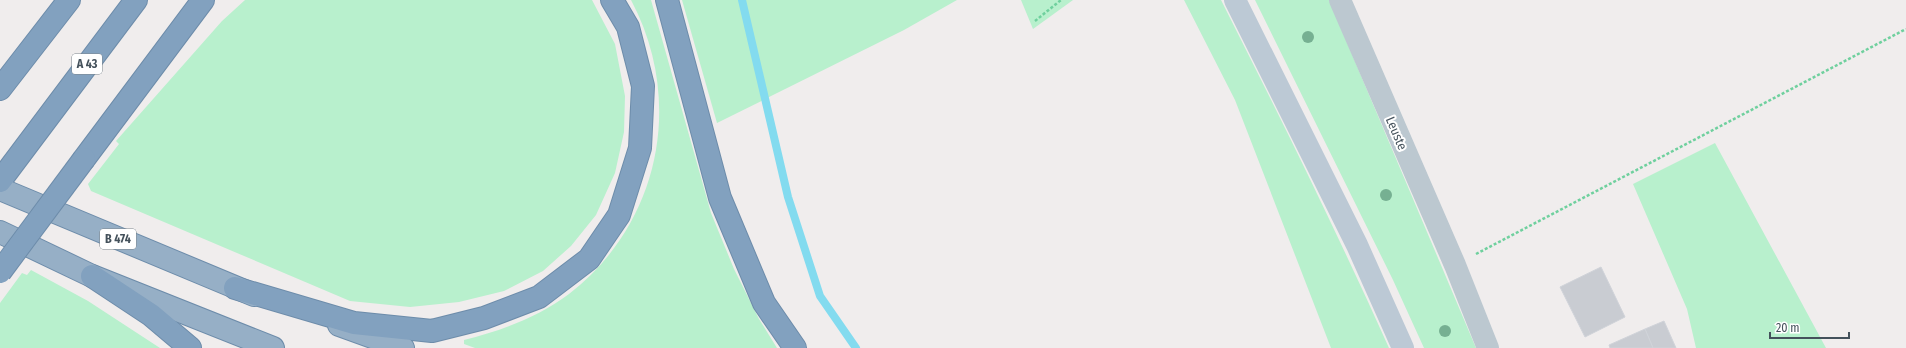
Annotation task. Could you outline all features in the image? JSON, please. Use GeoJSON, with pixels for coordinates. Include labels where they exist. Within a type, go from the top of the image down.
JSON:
{"type":"FeatureCollection","features":[{"type":"Feature","properties":{"kind":"highway"},"geometry":{"type":"LineString","coordinates":[[0,89],[69,0]]}},
{"type":"Feature","properties":{"kind":"highway","name":"A 43"},"geometry":{"type":"LineString","coordinates":[[0,181],[38,128],[136,0]]}},
{"type":"Feature","properties":{"kind":"highway"},"geometry":{"type":"LineString","coordinates":[[0,272],[203,0]]}},
{"type":"Feature","properties":{"kind":"highway"},"geometry":{"type":"LineString","coordinates":[[144,80],[220,0]]}},
{"type":"Feature","properties":{"kind":"highway"},"geometry":{"type":"LineString","coordinates":[[235,288],[354,323],[432,331],[484,318],[538,297],[589,259],[619,215],[640,148],[643,86],[628,27],[612,0]]}},
{"type":"Feature","properties":{"kind":"highway"},"geometry":{"type":"LineString","coordinates":[[667,0],[720,198],[764,303],[795,348]]}},
{"type":"Feature","properties":{"kind":"highway","name":"B 474"},"geometry":{"type":"LineString","coordinates":[[0,190],[235,288],[403,348]]}},
{"type":"Feature","properties":{"kind":"highway"},"geometry":{"type":"LineString","coordinates":[[0,232],[92,276],[273,348]]}},
{"type":"Feature","properties":{"kind":"highway"},"geometry":{"type":"LineString","coordinates":[[92,276],[151,315],[190,348]]}},
{"type":"Feature","properties":{"kind":"main road"},"geometry":{"type":"LineString","coordinates":[[1235,0],[1357,244],[1403,348]]}},
{"type":"Feature","properties":{"kind":"street","name":"Leuste"},"geometry":{"type":"LineString","coordinates":[[1340,0],[1455,265],[1488,348]]}},
{"type":"Feature","properties":{"kind":"path"},"geometry":{"type":"LineString","coordinates":[[1035,20],[1062,0]]}},
{"type":"Feature","properties":{"kind":"path"},"geometry":{"type":"LineString","coordinates":[[1455,265],[1906,30]]}},
{"type":"Feature","properties":{"kind":"green space"},"geometry":{"type":"Polygon","coordinates":[[[245,0],[592,0],[615,44],[625,96],[624,132],[615,173],[596,215],[571,246],[543,271],[504,291],[459,302],[410,307],[350,301],[91,191],[88,184],[119,144],[116,141],[222,21],[245,0]]]}},
{"type":"Feature","properties":{"kind":"green space"},"geometry":{"type":"Polygon","coordinates":[[[631,0],[651,0],[711,213],[734,269],[759,319],[777,348],[475,348],[464,344],[464,340],[505,328],[545,310],[569,294],[600,265],[625,233],[643,197],[654,159],[659,119],[657,79],[648,39],[631,0]]]}},
{"type":"Feature","properties":{"kind":"green space"},"geometry":{"type":"Polygon","coordinates":[[[682,0],[957,0],[904,30],[717,123],[682,0]]]}},
{"type":"Feature","properties":{"kind":"green space"},"geometry":{"type":"Polygon","coordinates":[[[1021,0],[1073,0],[1033,29],[1021,0]]]}},
{"type":"Feature","properties":{"kind":"green space"},"geometry":{"type":"Polygon","coordinates":[[[1184,0],[1221,0],[1349,260],[1389,348],[1331,348],[1235,100],[1184,0]]]}},
{"type":"Feature","properties":{"kind":"green space"},"geometry":{"type":"Polygon","coordinates":[[[1255,0],[1329,0],[1476,348],[1424,348],[1393,280],[1255,0]]]}},
{"type":"Feature","properties":{"kind":"green space"},"geometry":{"type":"Polygon","coordinates":[[[1715,143],[1826,348],[1696,348],[1687,309],[1633,184],[1715,143]]]}},
{"type":"Feature","properties":{"kind":"green space"},"geometry":{"type":"Polygon","coordinates":[[[31,270],[88,301],[160,348],[0,348],[0,303],[22,273],[27,275],[31,270]]]}},
{"type":"Feature","properties":{"kind":"building"},"geometry":{"type":"Polygon","coordinates":[[[1601,267],[1625,317],[1585,337],[1560,287],[1601,267]]]}},
{"type":"Feature","properties":{"kind":"building"},"geometry":{"type":"Polygon","coordinates":[[[1664,321],[1676,348],[1653,348],[1645,329],[1664,321]]]}},
{"type":"Feature","properties":{"kind":"building"},"geometry":{"type":"Polygon","coordinates":[[[1645,329],[1653,348],[1610,348],[1609,345],[1645,329]]]}},
{"type":"Feature","properties":{"kind":"waterway"},"geometry":{"type":"LineString","coordinates":[[742,0],[788,197],[820,296],[856,348]]}}]}
